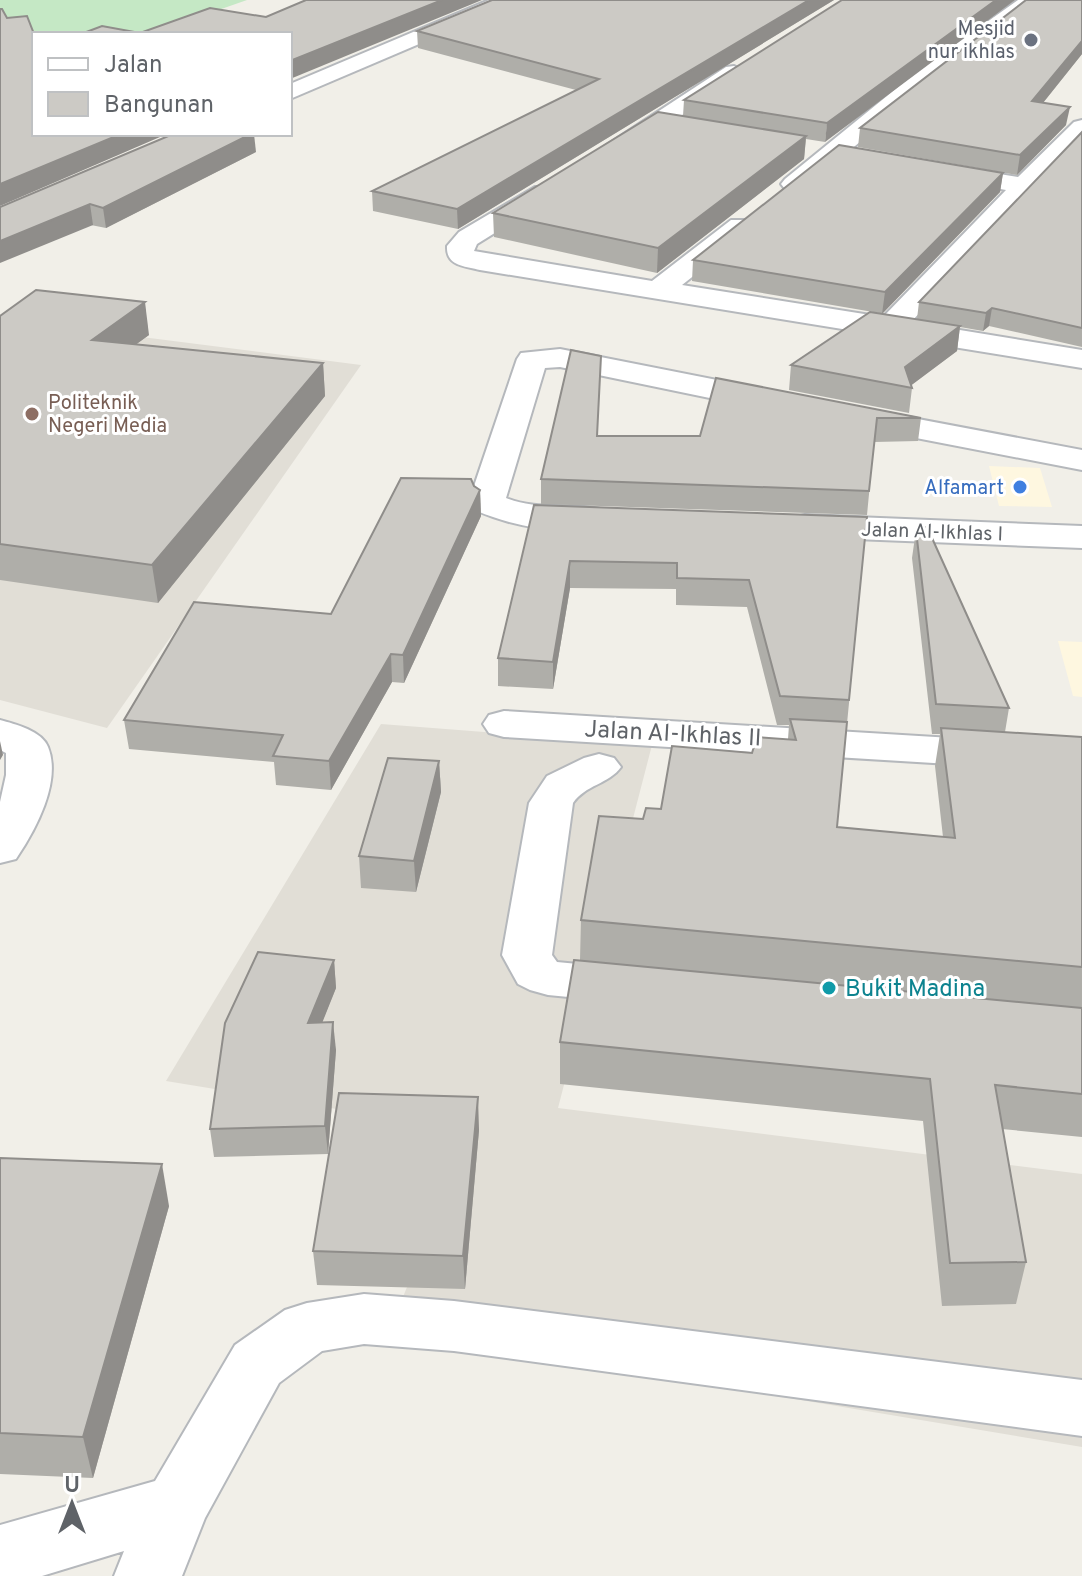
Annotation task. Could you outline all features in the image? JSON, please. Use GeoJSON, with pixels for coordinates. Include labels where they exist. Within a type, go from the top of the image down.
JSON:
{"type":"FeatureCollection","features":[{"type":"Feature","properties":{"kind":"street"},"geometry":{"type":"LineString","coordinates":[[292,91],[506,0]]}},
{"type":"Feature","properties":{"kind":"street"},"geometry":{"type":"LineString","coordinates":[[658,290],[834,153],[922,79],[1031,0]]}},
{"type":"Feature","properties":{"kind":"street"},"geometry":{"type":"LineString","coordinates":[[593,162],[750,62]]}},
{"type":"Feature","properties":{"kind":"street"},"geometry":{"type":"LineString","coordinates":[[653,123],[698,130]]}},
{"type":"Feature","properties":{"kind":"street"},"geometry":{"type":"LineString","coordinates":[[890,327],[1082,127]]}},
{"type":"Feature","properties":{"kind":"street"},"geometry":{"type":"LineString","coordinates":[[804,148],[864,158]]}},
{"type":"Feature","properties":{"kind":"street"},"geometry":{"type":"LineString","coordinates":[[922,168],[1024,186]]}},
{"type":"Feature","properties":{"kind":"street"},"geometry":{"type":"LineString","coordinates":[[568,177],[468,238],[460,246],[460,256],[480,262],[1082,359]]}},
{"type":"Feature","properties":{"kind":"street"},"geometry":{"type":"LineString","coordinates":[[628,520],[519,516],[489,504],[488,495],[497,464],[532,359],[560,358],[1082,460]]}},
{"type":"Feature","properties":{"kind":"street","name":"Jalan Al-Ikhlas I"},"geometry":{"type":"LineString","coordinates":[[768,525],[1082,537]]}},
{"type":"Feature","properties":{"kind":"street","name":"Jalan Al-Ikhlas II"},"geometry":{"type":"LineString","coordinates":[[504,724],[1082,759]]}},
{"type":"Feature","properties":{"kind":"street"},"geometry":{"type":"LineString","coordinates":[[0,733],[27,747],[30,766],[27,793],[0,849]]}},
{"type":"Feature","properties":{"kind":"street"},"geometry":{"type":"LineString","coordinates":[[599,767],[563,785],[551,803],[528,940],[530,965],[548,978],[674,990]]}},
{"type":"Feature","properties":{"kind":"street"},"geometry":{"type":"LineString","coordinates":[[148,1576],[177,1505],[257,1364],[307,1328],[364,1319],[454,1326],[1082,1408]]}},
{"type":"Feature","properties":{"kind":"street"},"geometry":{"type":"LineString","coordinates":[[0,1557],[177,1505]]}},
{"type":"Feature","properties":{"kind":"shaded area"},"geometry":{"type":"Polygon","coordinates":[[[0,319],[361,365],[107,728],[0,700],[0,319]]]}},
{"type":"Feature","properties":{"kind":"shaded area","name":"Alfamart"},"geometry":{"type":"Polygon","coordinates":[[[989,466],[1040,468],[1052,507],[999,506],[989,466]]]}},
{"type":"Feature","properties":{"kind":"shaded area"},"geometry":{"type":"Polygon","coordinates":[[[1058,641],[1082,642],[1082,697],[1073,696],[1058,641]]]}},
{"type":"Feature","properties":{"kind":"shaded area"},"geometry":{"type":"Polygon","coordinates":[[[381,724],[652,745],[558,1108],[1082,1174],[1082,1447],[389,1331],[471,1131],[166,1081],[381,724]]]}},
{"type":"Feature","properties":{"kind":"green space"},"geometry":{"type":"Polygon","coordinates":[[[0,0],[247,0],[156,32],[32,32],[32,52],[0,26],[0,0]]]}},
{"type":"Feature","properties":{"kind":"building"},"geometry":{"type":"Polygon","coordinates":[[[306,0],[442,0],[292,60],[292,32],[143,32],[210,8],[266,17],[306,0]]]}},
{"type":"Feature","properties":{"kind":"building"},"geometry":{"type":"Polygon","coordinates":[[[492,0],[809,0],[457,209],[372,191],[599,79],[417,31],[492,0]]]}},
{"type":"Feature","properties":{"kind":"building"},"geometry":{"type":"Polygon","coordinates":[[[842,0],[996,0],[827,123],[684,100],[842,0]]]}},
{"type":"Feature","properties":{"kind":"building"},"geometry":{"type":"Polygon","coordinates":[[[1026,0],[1082,0],[1082,41],[1032,101],[1070,107],[1020,155],[860,128],[1026,0]]]}},
{"type":"Feature","properties":{"kind":"building"},"geometry":{"type":"Polygon","coordinates":[[[2,9],[7,18],[27,16],[33,32],[32,136],[116,136],[0,184],[2,9]]]}},
{"type":"Feature","properties":{"kind":"building"},"geometry":{"type":"Polygon","coordinates":[[[102,26],[135,32],[86,32],[102,26]]]}},
{"type":"Feature","properties":{"kind":"building"},"geometry":{"type":"Polygon","coordinates":[[[658,112],[806,136],[658,248],[493,213],[658,112]]]}},
{"type":"Feature","properties":{"kind":"building"},"geometry":{"type":"Polygon","coordinates":[[[1082,132],[1082,328],[992,308],[986,313],[919,302],[1082,132]]]}},
{"type":"Feature","properties":{"kind":"building"},"geometry":{"type":"Polygon","coordinates":[[[168,136],[247,136],[103,208],[90,204],[0,241],[0,207],[168,136]]]}},
{"type":"Feature","properties":{"kind":"building"},"geometry":{"type":"Polygon","coordinates":[[[839,145],[1003,173],[885,292],[693,260],[839,145]]]}},
{"type":"Feature","properties":{"kind":"building"},"geometry":{"type":"Polygon","coordinates":[[[36,290],[145,302],[92,340],[323,363],[152,565],[0,544],[0,316],[36,290]]]}},
{"type":"Feature","properties":{"kind":"building"},"geometry":{"type":"Polygon","coordinates":[[[870,312],[960,326],[905,367],[912,388],[791,365],[870,312]]]}},
{"type":"Feature","properties":{"kind":"building"},"geometry":{"type":"Polygon","coordinates":[[[571,350],[601,356],[597,436],[700,436],[716,378],[921,418],[877,418],[869,491],[541,479],[571,350]]]}},
{"type":"Feature","properties":{"kind":"building"},"geometry":{"type":"Polygon","coordinates":[[[401,478],[471,479],[480,490],[403,655],[391,654],[329,761],[273,756],[283,735],[124,720],[194,602],[331,614],[401,478]]]}},
{"type":"Feature","properties":{"kind":"building"},"geometry":{"type":"Polygon","coordinates":[[[534,505],[867,517],[849,700],[780,696],[749,580],[677,578],[677,563],[570,561],[553,662],[498,658],[534,505]]]}},
{"type":"Feature","properties":{"kind":"building"},"geometry":{"type":"Polygon","coordinates":[[[927,527],[1009,708],[936,704],[916,530],[927,527]]]}},
{"type":"Feature","properties":{"kind":"building"},"geometry":{"type":"Polygon","coordinates":[[[790,719],[847,722],[837,827],[955,838],[941,728],[1082,737],[1082,967],[581,920],[599,816],[643,819],[646,808],[661,809],[672,746],[752,753],[757,737],[796,740],[790,719]]]}},
{"type":"Feature","properties":{"kind":"building"},"geometry":{"type":"Polygon","coordinates":[[[388,758],[439,761],[414,861],[359,856],[388,758]]]}},
{"type":"Feature","properties":{"kind":"building"},"geometry":{"type":"Polygon","coordinates":[[[258,952],[334,960],[308,1023],[333,1022],[325,1126],[210,1129],[225,1023],[258,952]]]}},
{"type":"Feature","properties":{"kind":"building"},"geometry":{"type":"Polygon","coordinates":[[[574,960],[1082,1008],[1082,1094],[995,1085],[1026,1262],[950,1263],[930,1079],[560,1042],[574,960]]]}},
{"type":"Feature","properties":{"kind":"building"},"geometry":{"type":"Polygon","coordinates":[[[339,1093],[478,1097],[463,1256],[313,1251],[339,1093]]]}},
{"type":"Feature","properties":{"kind":"building"},"geometry":{"type":"Polygon","coordinates":[[[0,1158],[162,1164],[83,1437],[0,1433],[0,1158]]]}},
{"type":"Feature","properties":{"kind":"place","name":"Mesjid nur ikhlas"},"geometry":{"type":"Point","coordinates":[1031,40]}},
{"type":"Feature","properties":{"kind":"place","name":"Politeknik Negeri Media"},"geometry":{"type":"Point","coordinates":[32,414]}},
{"type":"Feature","properties":{"kind":"place","name":"Alfamart"},"geometry":{"type":"Point","coordinates":[1020,487]}},
{"type":"Feature","properties":{"kind":"place","name":"Bukit Madina"},"geometry":{"type":"Point","coordinates":[829,988]}}]}
